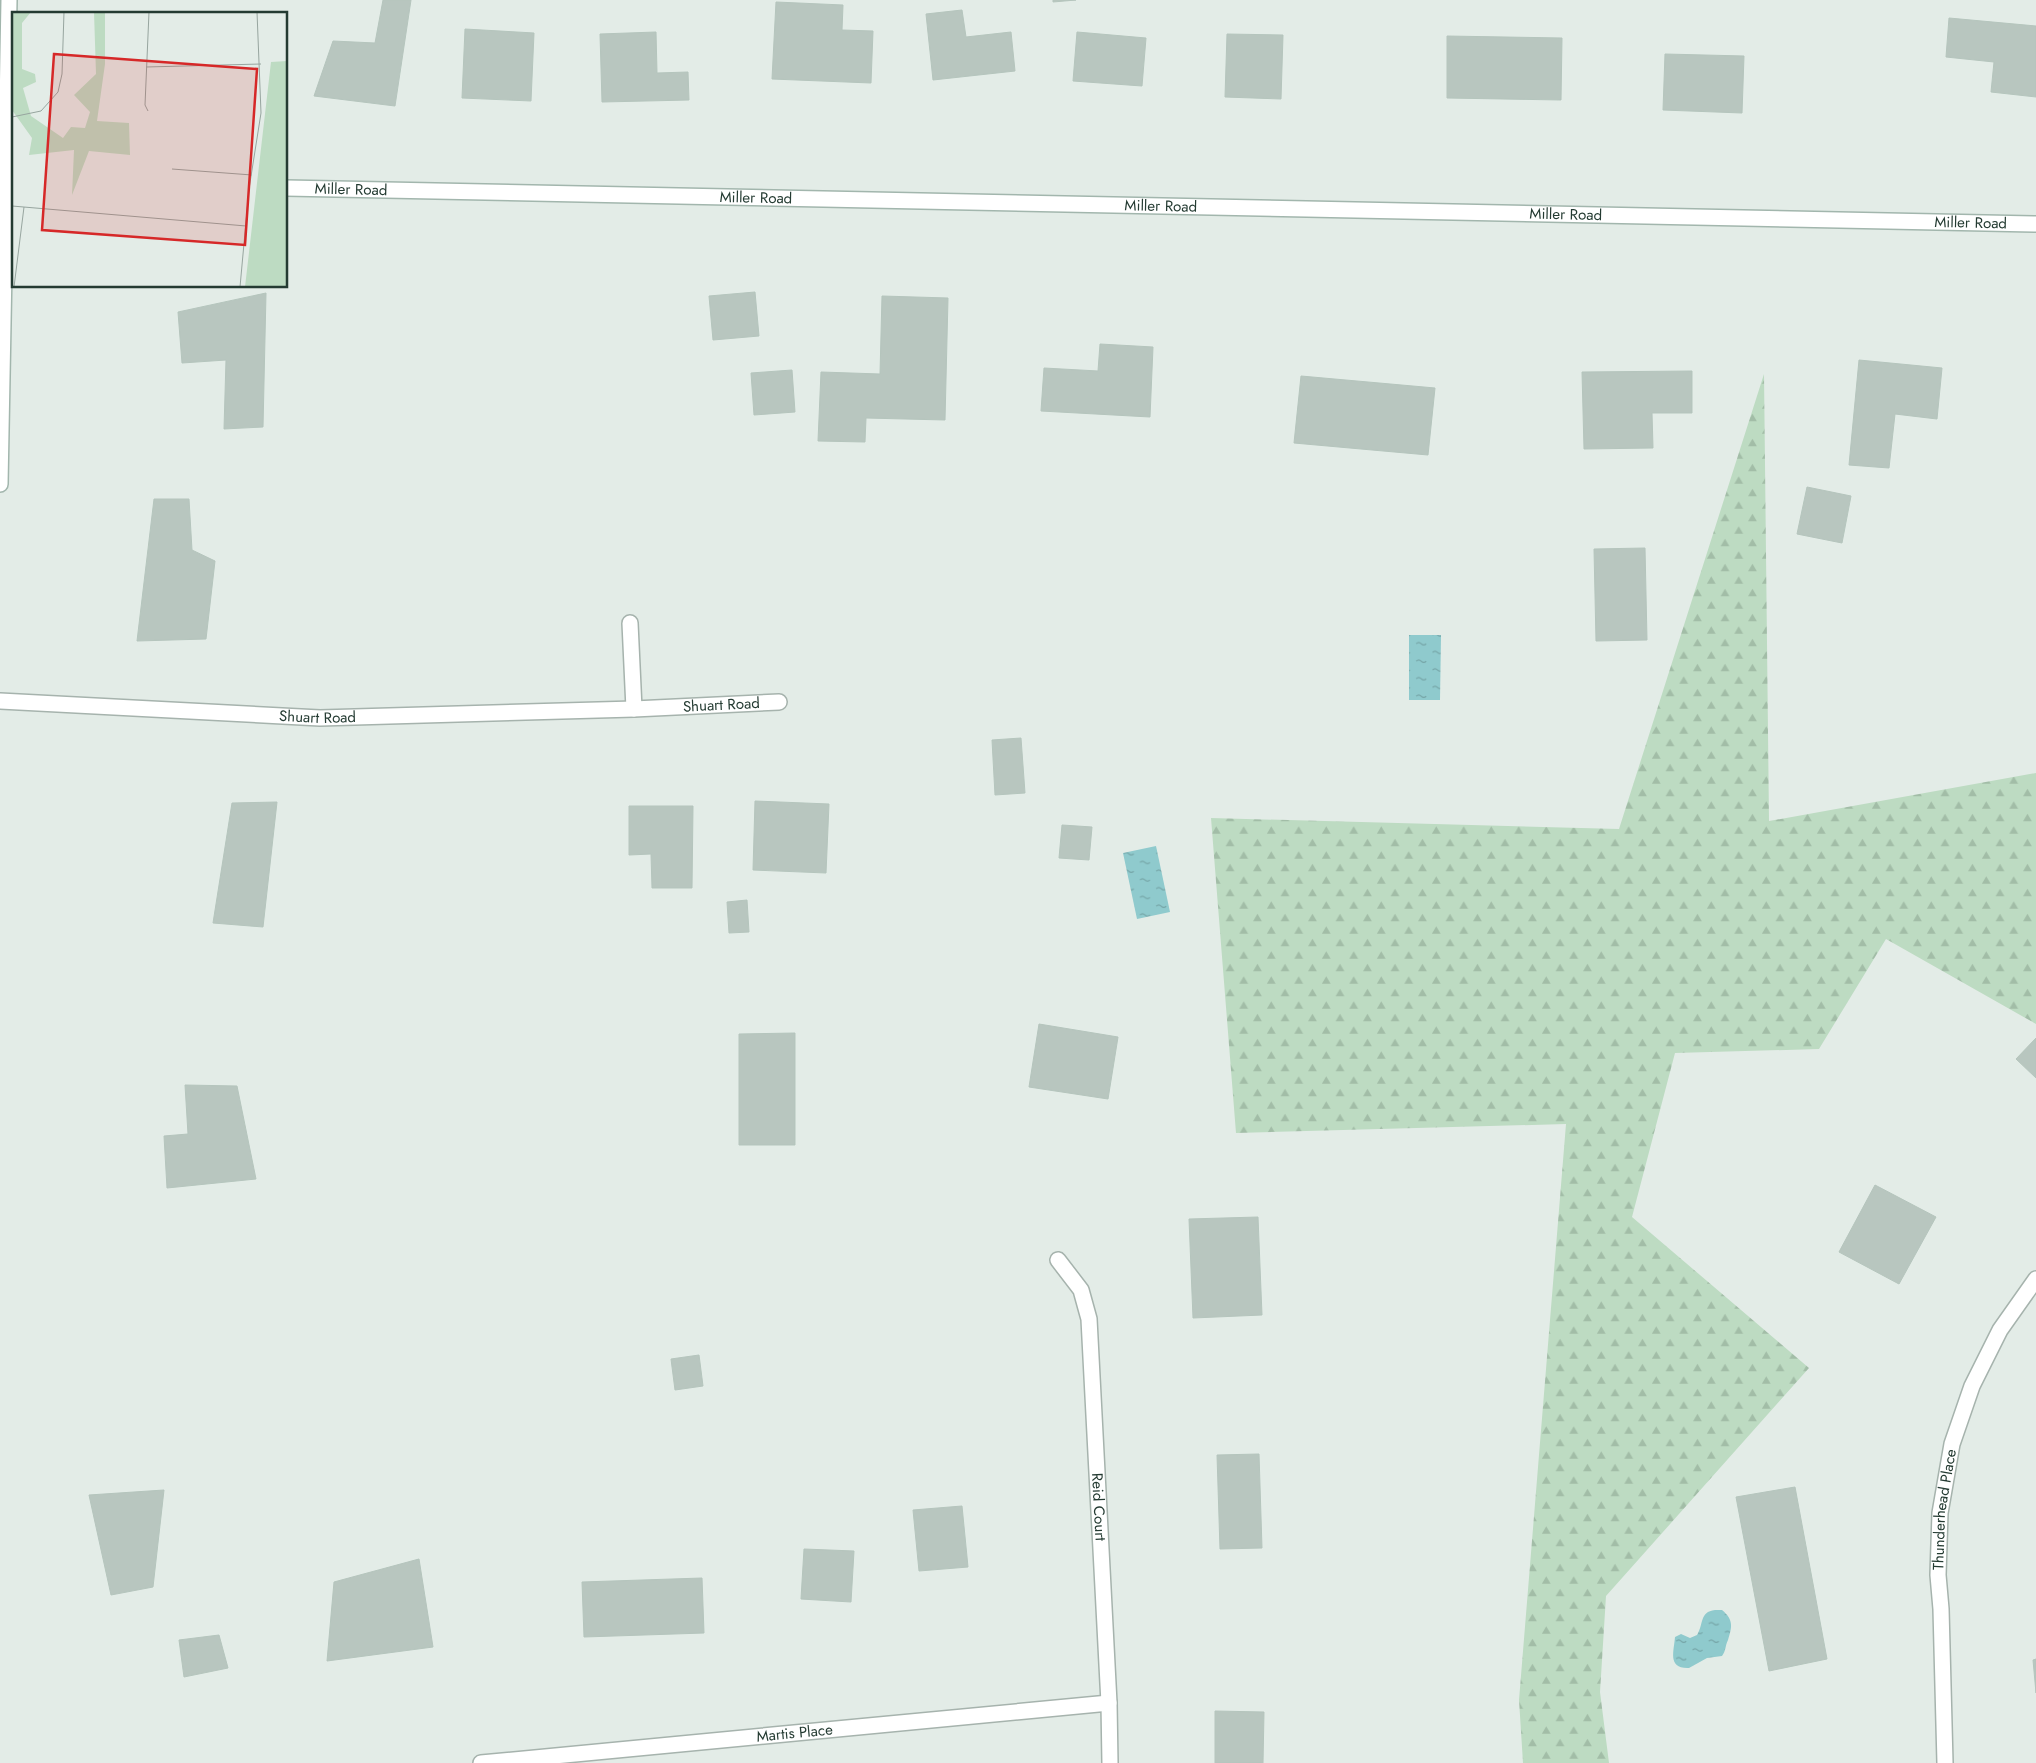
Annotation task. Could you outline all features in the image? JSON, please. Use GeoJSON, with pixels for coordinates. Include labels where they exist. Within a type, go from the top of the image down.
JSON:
{"type":"FeatureCollection","features":[{"type":"Feature","properties":{"kind":"street"},"geometry":{"type":"LineString","coordinates":[[0,484],[10,182],[9,0]]}},
{"type":"Feature","properties":{"kind":"street","name":"Miller Road"},"geometry":{"type":"LineString","coordinates":[[288,188],[2036,224]]}},
{"type":"Feature","properties":{"kind":"street"},"geometry":{"type":"LineString","coordinates":[[630,623],[634,709]]}},
{"type":"Feature","properties":{"kind":"street","name":"Shuart Road"},"geometry":{"type":"LineString","coordinates":[[0,702],[320,718],[634,709],[779,702]]}},
{"type":"Feature","properties":{"kind":"street","name":"Reid Court"},"geometry":{"type":"LineString","coordinates":[[1058,1260],[1080,1290],[1090,1319],[1109,1703],[1110,1763]]}},
{"type":"Feature","properties":{"kind":"street","name":"Thunderhead Place"},"geometry":{"type":"LineString","coordinates":[[1945,1763],[1941,1609],[1938,1575],[1940,1513],[1952,1444],[1972,1386],[1996,1338],[2036,1279]]}},
{"type":"Feature","properties":{"kind":"street","name":"Martis Place"},"geometry":{"type":"LineString","coordinates":[[481,1763],[1109,1703]]}},
{"type":"Feature","properties":{"kind":"green space"},"geometry":{"type":"Polygon","coordinates":[[[1764,374],[1769,821],[2036,773],[2036,1024],[1886,939],[1819,1049],[1675,1053],[1632,1217],[1809,1368],[1606,1596],[1600,1692],[1609,1763],[1523,1763],[1519,1700],[1566,1124],[1236,1133],[1211,818],[1619,829],[1764,374]]]}},
{"type":"Feature","properties":{"kind":"water"},"geometry":{"type":"Polygon","coordinates":[[[1409,635],[1441,635],[1440,700],[1409,700],[1409,635]]]}},
{"type":"Feature","properties":{"kind":"water"},"geometry":{"type":"Polygon","coordinates":[[[1156,846],[1170,912],[1137,919],[1123,853],[1156,846]]]}},
{"type":"Feature","properties":{"kind":"water"},"geometry":{"type":"Polygon","coordinates":[[[1722,1610],[1729,1617],[1731,1624],[1722,1656],[1707,1658],[1689,1668],[1677,1666],[1673,1658],[1675,1637],[1681,1634],[1690,1638],[1697,1635],[1706,1613],[1722,1610]]]}},
{"type":"Feature","properties":{"kind":"building"},"geometry":{"type":"Polygon","coordinates":[[[383,0],[411,0],[395,106],[314,96],[333,41],[375,43],[383,0]]]}},
{"type":"Feature","properties":{"kind":"building"},"geometry":{"type":"Polygon","coordinates":[[[1053,0],[1076,0],[1053,2],[1053,0]]]}},
{"type":"Feature","properties":{"kind":"building"},"geometry":{"type":"Polygon","coordinates":[[[776,2],[843,5],[842,30],[873,31],[871,83],[772,79],[776,2]]]}},
{"type":"Feature","properties":{"kind":"building"},"geometry":{"type":"Polygon","coordinates":[[[962,10],[966,37],[1011,32],[1015,71],[933,80],[926,14],[962,10]]]}},
{"type":"Feature","properties":{"kind":"building"},"geometry":{"type":"Polygon","coordinates":[[[1949,18],[2036,26],[2036,97],[1991,92],[1994,62],[1946,57],[1949,18]]]}},
{"type":"Feature","properties":{"kind":"building"},"geometry":{"type":"Polygon","coordinates":[[[465,29],[534,33],[531,101],[462,98],[465,29]]]}},
{"type":"Feature","properties":{"kind":"building"},"geometry":{"type":"Polygon","coordinates":[[[656,32],[657,73],[688,72],[689,100],[602,102],[600,34],[656,32]]]}},
{"type":"Feature","properties":{"kind":"building"},"geometry":{"type":"Polygon","coordinates":[[[1077,32],[1146,38],[1142,86],[1073,81],[1077,32]]]}},
{"type":"Feature","properties":{"kind":"building"},"geometry":{"type":"Polygon","coordinates":[[[1227,34],[1283,35],[1281,99],[1225,97],[1227,34]]]}},
{"type":"Feature","properties":{"kind":"building"},"geometry":{"type":"Polygon","coordinates":[[[1447,36],[1562,38],[1561,100],[1447,98],[1447,36]]]}},
{"type":"Feature","properties":{"kind":"building"},"geometry":{"type":"Polygon","coordinates":[[[1665,54],[1744,56],[1742,113],[1663,110],[1665,54]]]}},
{"type":"Feature","properties":{"kind":"building"},"geometry":{"type":"Polygon","coordinates":[[[755,292],[759,336],[713,340],[709,296],[755,292]]]}},
{"type":"Feature","properties":{"kind":"building"},"geometry":{"type":"Polygon","coordinates":[[[266,293],[263,427],[224,429],[226,360],[182,363],[178,312],[266,293]]]}},
{"type":"Feature","properties":{"kind":"building"},"geometry":{"type":"Polygon","coordinates":[[[882,296],[948,298],[945,420],[866,418],[865,442],[818,441],[821,372],[880,374],[882,296]]]}},
{"type":"Feature","properties":{"kind":"building"},"geometry":{"type":"Polygon","coordinates":[[[1100,344],[1153,347],[1150,417],[1041,411],[1044,368],[1098,371],[1100,344]]]}},
{"type":"Feature","properties":{"kind":"building"},"geometry":{"type":"Polygon","coordinates":[[[1859,360],[1942,368],[1937,419],[1895,414],[1889,468],[1849,465],[1859,360]]]}},
{"type":"Feature","properties":{"kind":"building"},"geometry":{"type":"Polygon","coordinates":[[[792,370],[795,412],[754,415],[751,373],[792,370]]]}},
{"type":"Feature","properties":{"kind":"building"},"geometry":{"type":"Polygon","coordinates":[[[1692,371],[1692,413],[1652,413],[1653,448],[1584,449],[1582,372],[1692,371]]]}},
{"type":"Feature","properties":{"kind":"building"},"geometry":{"type":"Polygon","coordinates":[[[1301,376],[1435,388],[1428,455],[1294,443],[1301,376]]]}},
{"type":"Feature","properties":{"kind":"building"},"geometry":{"type":"Polygon","coordinates":[[[1807,487],[1851,496],[1842,543],[1797,534],[1807,487]]]}},
{"type":"Feature","properties":{"kind":"building"},"geometry":{"type":"Polygon","coordinates":[[[154,499],[189,499],[192,550],[215,561],[206,639],[137,641],[154,499]]]}},
{"type":"Feature","properties":{"kind":"building"},"geometry":{"type":"Polygon","coordinates":[[[1645,548],[1647,640],[1596,641],[1594,549],[1645,548]]]}},
{"type":"Feature","properties":{"kind":"building"},"geometry":{"type":"Polygon","coordinates":[[[1021,738],[1025,793],[995,795],[992,740],[1021,738]]]}},
{"type":"Feature","properties":{"kind":"building"},"geometry":{"type":"Polygon","coordinates":[[[755,801],[829,804],[826,873],[753,870],[755,801]]]}},
{"type":"Feature","properties":{"kind":"building"},"geometry":{"type":"Polygon","coordinates":[[[277,802],[263,927],[213,923],[232,803],[277,802]]]}},
{"type":"Feature","properties":{"kind":"building"},"geometry":{"type":"Polygon","coordinates":[[[629,806],[693,806],[692,888],[652,888],[651,854],[629,855],[629,806]]]}},
{"type":"Feature","properties":{"kind":"building"},"geometry":{"type":"Polygon","coordinates":[[[1062,825],[1092,827],[1089,860],[1059,858],[1062,825]]]}},
{"type":"Feature","properties":{"kind":"building"},"geometry":{"type":"Polygon","coordinates":[[[747,900],[749,932],[729,933],[727,902],[747,900]]]}},
{"type":"Feature","properties":{"kind":"building"},"geometry":{"type":"Polygon","coordinates":[[[1039,1024],[1118,1037],[1108,1099],[1029,1087],[1039,1024]]]}},
{"type":"Feature","properties":{"kind":"building"},"geometry":{"type":"Polygon","coordinates":[[[795,1033],[795,1145],[739,1145],[739,1034],[795,1033]]]}},
{"type":"Feature","properties":{"kind":"building"},"geometry":{"type":"Polygon","coordinates":[[[2036,1038],[2036,1078],[2016,1059],[2036,1038]]]}},
{"type":"Feature","properties":{"kind":"building"},"geometry":{"type":"Polygon","coordinates":[[[185,1085],[237,1086],[256,1179],[167,1188],[164,1136],[188,1134],[185,1085]]]}},
{"type":"Feature","properties":{"kind":"building"},"geometry":{"type":"Polygon","coordinates":[[[1875,1185],[1936,1217],[1899,1284],[1839,1252],[1875,1185]]]}},
{"type":"Feature","properties":{"kind":"building"},"geometry":{"type":"Polygon","coordinates":[[[1258,1217],[1262,1315],[1193,1318],[1189,1219],[1258,1217]]]}},
{"type":"Feature","properties":{"kind":"building"},"geometry":{"type":"Polygon","coordinates":[[[699,1355],[703,1386],[675,1390],[671,1359],[699,1355]]]}},
{"type":"Feature","properties":{"kind":"building"},"geometry":{"type":"Polygon","coordinates":[[[1259,1454],[1262,1548],[1220,1549],[1217,1455],[1259,1454]]]}},
{"type":"Feature","properties":{"kind":"building"},"geometry":{"type":"Polygon","coordinates":[[[1795,1487],[1827,1659],[1769,1671],[1736,1497],[1795,1487]]]}},
{"type":"Feature","properties":{"kind":"building"},"geometry":{"type":"Polygon","coordinates":[[[164,1490],[153,1587],[111,1595],[89,1495],[164,1490]]]}},
{"type":"Feature","properties":{"kind":"building"},"geometry":{"type":"Polygon","coordinates":[[[962,1506],[968,1567],[919,1571],[913,1510],[962,1506]]]}},
{"type":"Feature","properties":{"kind":"building"},"geometry":{"type":"Polygon","coordinates":[[[804,1549],[854,1551],[851,1602],[801,1599],[804,1549]]]}},
{"type":"Feature","properties":{"kind":"building"},"geometry":{"type":"Polygon","coordinates":[[[419,1559],[433,1647],[327,1661],[334,1582],[419,1559]]]}},
{"type":"Feature","properties":{"kind":"building"},"geometry":{"type":"Polygon","coordinates":[[[702,1578],[704,1633],[584,1637],[582,1582],[702,1578]]]}},
{"type":"Feature","properties":{"kind":"building"},"geometry":{"type":"Polygon","coordinates":[[[219,1635],[228,1668],[184,1677],[179,1640],[219,1635]]]}},
{"type":"Feature","properties":{"kind":"building"},"geometry":{"type":"Polygon","coordinates":[[[2036,1659],[2036,1693],[2033,1660],[2036,1659]]]}},
{"type":"Feature","properties":{"kind":"building"},"geometry":{"type":"Polygon","coordinates":[[[1215,1711],[1264,1712],[1263,1763],[1215,1763],[1215,1711]]]}}]}
